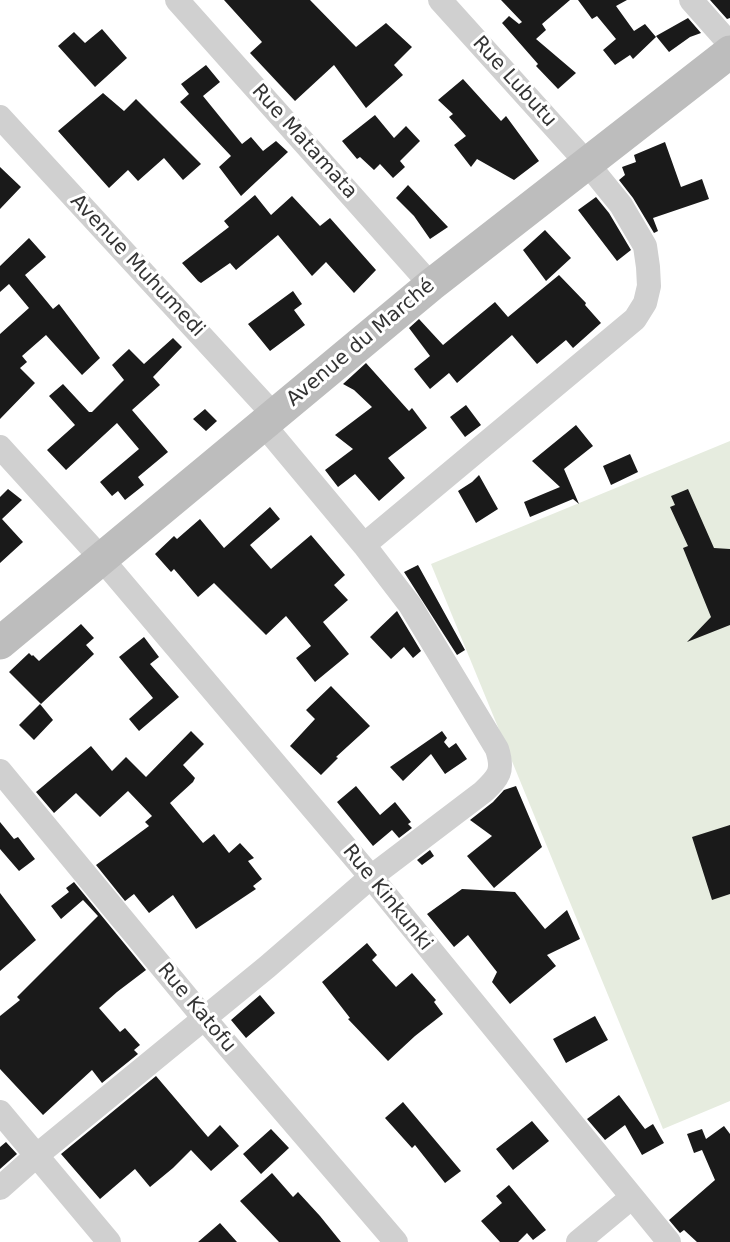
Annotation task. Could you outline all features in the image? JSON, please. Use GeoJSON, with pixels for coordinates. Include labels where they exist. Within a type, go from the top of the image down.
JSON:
{"type":"FeatureCollection","features":[{"type":"Feature","properties":{"kind":"street","name":"Rue Matamata"},"geometry":{"type":"LineString","coordinates":[[177,0],[431,285]]}},
{"type":"Feature","properties":{"kind":"street","name":"Rue Lubutu"},"geometry":{"type":"LineString","coordinates":[[364,545],[635,319],[645,303],[649,286],[645,246],[621,205],[587,163],[440,0]]}},
{"type":"Feature","properties":{"kind":"street"},"geometry":{"type":"LineString","coordinates":[[691,0],[730,44]]}},
{"type":"Feature","properties":{"kind":"street","name":"Avenue du Marché"},"geometry":{"type":"LineString","coordinates":[[0,643],[431,285],[730,52]]}},
{"type":"Feature","properties":{"kind":"street","name":"Avenue Muhumedi"},"geometry":{"type":"LineString","coordinates":[[0,117],[268,420],[410,605],[497,749],[502,764],[496,779],[483,792],[371,877]]}},
{"type":"Feature","properties":{"kind":"street","name":"Rue Kinkunki"},"geometry":{"type":"LineString","coordinates":[[0,447],[101,558],[371,877],[669,1242]]}},
{"type":"Feature","properties":{"kind":"street","name":"Rue Katofu"},"geometry":{"type":"LineString","coordinates":[[0,771],[204,1018],[396,1242]]}},
{"type":"Feature","properties":{"kind":"street"},"geometry":{"type":"LineString","coordinates":[[0,1188],[267,967],[371,877]]}},
{"type":"Feature","properties":{"kind":"street"},"geometry":{"type":"LineString","coordinates":[[0,1112],[110,1242]]}},
{"type":"Feature","properties":{"kind":"street"},"geometry":{"type":"LineString","coordinates":[[578,1242],[631,1198]]}},
{"type":"Feature","properties":{"kind":"shaded area"},"geometry":{"type":"Polygon","coordinates":[[[730,441],[730,1101],[663,1129],[431,564],[730,441]]]}},
{"type":"Feature","properties":{"kind":"building"},"geometry":{"type":"Polygon","coordinates":[[[224,0],[310,0],[356,47],[386,23],[412,47],[394,65],[403,75],[366,108],[334,65],[295,101],[250,53],[262,42],[224,0]]]}},
{"type":"Feature","properties":{"kind":"building"},"geometry":{"type":"Polygon","coordinates":[[[501,0],[570,0],[542,24],[546,30],[536,39],[576,73],[558,89],[536,66],[538,64],[502,23],[509,16],[519,24],[522,22],[501,0]]]}},
{"type":"Feature","properties":{"kind":"building"},"geometry":{"type":"Polygon","coordinates":[[[578,0],[627,0],[616,6],[634,31],[645,24],[656,37],[633,59],[630,55],[615,65],[603,50],[616,39],[597,16],[592,19],[578,0]]]}},
{"type":"Feature","properties":{"kind":"building"},"geometry":{"type":"Polygon","coordinates":[[[710,0],[730,0],[730,18],[727,19],[710,0]]]}},
{"type":"Feature","properties":{"kind":"building"},"geometry":{"type":"Polygon","coordinates":[[[688,18],[701,33],[690,37],[669,52],[656,36],[688,18]]]}},
{"type":"Feature","properties":{"kind":"building"},"geometry":{"type":"Polygon","coordinates":[[[102,29],[127,58],[95,87],[58,46],[74,32],[85,43],[102,29]]]}},
{"type":"Feature","properties":{"kind":"building"},"geometry":{"type":"Polygon","coordinates":[[[206,65],[220,82],[203,96],[242,144],[251,137],[263,151],[276,141],[288,152],[241,196],[219,167],[231,156],[180,102],[189,94],[181,84],[206,65]]]}},
{"type":"Feature","properties":{"kind":"building"},"geometry":{"type":"Polygon","coordinates":[[[463,79],[501,121],[506,116],[539,161],[514,180],[477,159],[471,167],[454,145],[466,136],[449,117],[453,114],[438,100],[463,79]]]}},
{"type":"Feature","properties":{"kind":"building"},"geometry":{"type":"Polygon","coordinates":[[[103,93],[124,111],[136,99],[201,164],[183,180],[164,158],[138,181],[128,170],[109,188],[58,131],[103,93]]]}},
{"type":"Feature","properties":{"kind":"building"},"geometry":{"type":"Polygon","coordinates":[[[375,115],[394,138],[406,126],[420,141],[400,161],[405,167],[393,178],[380,164],[374,170],[360,157],[357,159],[342,141],[375,115]]]}},
{"type":"Feature","properties":{"kind":"building"},"geometry":{"type":"Polygon","coordinates":[[[665,142],[681,187],[702,179],[709,199],[653,218],[658,231],[654,233],[619,180],[625,175],[622,167],[636,162],[634,155],[665,142]]]}},
{"type":"Feature","properties":{"kind":"building"},"geometry":{"type":"Polygon","coordinates":[[[0,167],[21,187],[0,209],[0,167]]]}},
{"type":"Feature","properties":{"kind":"building"},"geometry":{"type":"Polygon","coordinates":[[[408,185],[448,227],[430,239],[414,216],[396,198],[408,185]]]}},
{"type":"Feature","properties":{"kind":"building"},"geometry":{"type":"Polygon","coordinates":[[[255,195],[271,215],[292,196],[320,226],[330,218],[376,270],[354,293],[326,262],[312,276],[278,235],[236,270],[230,263],[201,283],[182,263],[229,227],[224,221],[255,195]]]}},
{"type":"Feature","properties":{"kind":"building"},"geometry":{"type":"Polygon","coordinates":[[[596,197],[609,213],[631,250],[617,261],[578,210],[596,197]]]}},
{"type":"Feature","properties":{"kind":"building"},"geometry":{"type":"Polygon","coordinates":[[[545,230],[571,258],[546,281],[523,250],[545,230]]]}},
{"type":"Feature","properties":{"kind":"building"},"geometry":{"type":"Polygon","coordinates":[[[29,238],[46,257],[25,275],[53,309],[59,304],[100,358],[82,375],[46,335],[22,356],[27,362],[20,368],[35,383],[0,419],[0,334],[29,308],[9,284],[0,292],[0,266],[29,238]]]}},
{"type":"Feature","properties":{"kind":"building"},"geometry":{"type":"Polygon","coordinates":[[[559,275],[586,303],[585,305],[601,323],[573,348],[566,340],[537,364],[512,335],[457,383],[449,373],[430,389],[414,369],[430,356],[409,328],[419,319],[443,345],[495,302],[508,317],[559,275]]]}},
{"type":"Feature","properties":{"kind":"building"},"geometry":{"type":"Polygon","coordinates":[[[293,291],[302,304],[294,310],[305,325],[270,351],[248,324],[293,291]]]}},
{"type":"Feature","properties":{"kind":"building"},"geometry":{"type":"Polygon","coordinates":[[[173,338],[182,347],[153,377],[160,385],[132,410],[168,452],[138,477],[144,485],[125,500],[118,491],[112,496],[100,482],[139,449],[117,423],[66,470],[47,450],[75,425],[49,396],[63,384],[89,412],[92,412],[124,380],[112,365],[129,349],[144,364],[173,338]]]}},
{"type":"Feature","properties":{"kind":"building"},"geometry":{"type":"Polygon","coordinates":[[[366,363],[409,411],[412,408],[427,428],[388,458],[405,478],[379,501],[355,474],[338,487],[325,470],[353,449],[335,435],[372,407],[354,390],[343,384],[366,363]]]}},
{"type":"Feature","properties":{"kind":"building"},"geometry":{"type":"Polygon","coordinates":[[[466,405],[481,425],[465,437],[450,417],[466,405]]]}},
{"type":"Feature","properties":{"kind":"building"},"geometry":{"type":"Polygon","coordinates":[[[205,409],[217,421],[206,431],[193,419],[205,409]]]}},
{"type":"Feature","properties":{"kind":"building"},"geometry":{"type":"Polygon","coordinates":[[[576,425],[593,446],[564,469],[579,504],[573,499],[530,517],[524,502],[560,487],[532,461],[576,425]]]}},
{"type":"Feature","properties":{"kind":"building"},"geometry":{"type":"Polygon","coordinates":[[[630,454],[638,472],[611,485],[603,466],[630,454]]]}},
{"type":"Feature","properties":{"kind":"building"},"geometry":{"type":"Polygon","coordinates":[[[479,475],[498,509],[476,523],[458,491],[479,475]]]}},
{"type":"Feature","properties":{"kind":"building"},"geometry":{"type":"Polygon","coordinates":[[[8,489],[22,500],[2,519],[23,542],[0,563],[0,497],[8,489]]]}},
{"type":"Feature","properties":{"kind":"building"},"geometry":{"type":"Polygon","coordinates":[[[688,489],[714,548],[730,549],[730,625],[687,642],[711,617],[683,548],[688,546],[670,507],[675,505],[671,496],[688,489]]]}},
{"type":"Feature","properties":{"kind":"building"},"geometry":{"type":"Polygon","coordinates":[[[270,507],[280,519],[250,545],[271,569],[311,535],[345,575],[334,585],[348,600],[323,622],[349,654],[315,682],[296,658],[311,646],[286,616],[266,635],[214,583],[198,597],[174,569],[171,572],[155,554],[174,536],[177,539],[200,519],[224,548],[270,507]]]}},
{"type":"Feature","properties":{"kind":"building"},"geometry":{"type":"Polygon","coordinates":[[[418,565],[465,650],[457,655],[404,572],[418,565]]]}},
{"type":"Feature","properties":{"kind":"building"},"geometry":{"type":"Polygon","coordinates":[[[397,611],[421,651],[413,658],[404,647],[391,659],[370,637],[397,611]]]}},
{"type":"Feature","properties":{"kind":"building"},"geometry":{"type":"Polygon","coordinates":[[[81,624],[94,638],[86,645],[94,654],[41,704],[9,672],[29,653],[39,661],[81,624]]]}},
{"type":"Feature","properties":{"kind":"building"},"geometry":{"type":"Polygon","coordinates":[[[144,637],[159,657],[150,664],[179,697],[139,731],[129,719],[153,698],[119,657],[144,637]]]}},
{"type":"Feature","properties":{"kind":"building"},"geometry":{"type":"Polygon","coordinates":[[[331,686],[370,726],[336,757],[338,758],[321,775],[290,746],[315,719],[306,710],[331,686]]]}},
{"type":"Feature","properties":{"kind":"building"},"geometry":{"type":"Polygon","coordinates":[[[40,704],[53,720],[34,740],[19,725],[40,704]]]}},
{"type":"Feature","properties":{"kind":"building"},"geometry":{"type":"Polygon","coordinates":[[[191,731],[204,744],[183,765],[195,778],[170,803],[203,843],[214,834],[229,853],[240,843],[254,858],[248,861],[262,879],[253,886],[256,889],[196,929],[173,895],[149,913],[134,894],[125,901],[96,865],[149,826],[145,822],[152,816],[128,791],[100,817],[76,793],[54,813],[36,792],[91,746],[112,771],[126,757],[146,777],[191,731]]]}},
{"type":"Feature","properties":{"kind":"building"},"geometry":{"type":"Polygon","coordinates":[[[442,731],[447,738],[444,742],[449,748],[456,743],[467,759],[445,774],[431,754],[403,781],[390,767],[442,731]]]}},
{"type":"Feature","properties":{"kind":"building"},"geometry":{"type":"Polygon","coordinates":[[[356,786],[380,815],[395,802],[411,822],[408,824],[412,828],[399,838],[392,830],[373,846],[337,802],[356,786]]]}},
{"type":"Feature","properties":{"kind":"building"},"geometry":{"type":"Polygon","coordinates":[[[516,786],[542,847],[494,888],[467,856],[492,836],[470,820],[504,790],[516,786]]]}},
{"type":"Feature","properties":{"kind":"building"},"geometry":{"type":"Polygon","coordinates":[[[0,822],[14,839],[18,837],[35,859],[19,871],[0,849],[0,822]]]}},
{"type":"Feature","properties":{"kind":"building"},"geometry":{"type":"Polygon","coordinates":[[[730,825],[730,894],[712,900],[692,837],[730,825]]]}},
{"type":"Feature","properties":{"kind":"building"},"geometry":{"type":"Polygon","coordinates":[[[430,850],[434,856],[422,865],[417,860],[430,850]]]}},
{"type":"Feature","properties":{"kind":"building"},"geometry":{"type":"Polygon","coordinates":[[[74,882],[146,970],[99,1008],[120,1032],[125,1028],[140,1045],[134,1050],[138,1054],[102,1083],[92,1070],[43,1115],[0,1069],[0,1016],[20,1000],[17,997],[98,916],[83,900],[61,919],[51,906],[69,892],[66,888],[74,882]]]}},
{"type":"Feature","properties":{"kind":"building"},"geometry":{"type":"Polygon","coordinates":[[[462,889],[515,892],[545,929],[567,910],[580,939],[547,955],[556,966],[510,1004],[492,982],[497,972],[468,935],[454,947],[427,914],[462,889]]]}},
{"type":"Feature","properties":{"kind":"building"},"geometry":{"type":"Polygon","coordinates":[[[0,893],[36,940],[0,971],[0,893]]]}},
{"type":"Feature","properties":{"kind":"building"},"geometry":{"type":"Polygon","coordinates":[[[367,943],[377,955],[372,960],[396,987],[412,973],[436,1000],[434,1002],[443,1014],[388,1061],[348,1019],[350,1018],[322,982],[367,943]]]}},
{"type":"Feature","properties":{"kind":"building"},"geometry":{"type":"Polygon","coordinates":[[[260,995],[275,1013],[246,1038],[231,1020],[260,995]]]}},
{"type":"Feature","properties":{"kind":"building"},"geometry":{"type":"Polygon","coordinates":[[[595,1016],[608,1040],[566,1063],[553,1039],[595,1016]]]}},
{"type":"Feature","properties":{"kind":"building"},"geometry":{"type":"Polygon","coordinates":[[[156,1076],[208,1137],[220,1125],[239,1146],[211,1171],[191,1150],[150,1187],[135,1169],[100,1199],[61,1154],[156,1076]]]}},
{"type":"Feature","properties":{"kind":"building"},"geometry":{"type":"Polygon","coordinates":[[[619,1095],[645,1129],[653,1124],[664,1143],[642,1155],[625,1125],[605,1140],[587,1119],[619,1095]]]}},
{"type":"Feature","properties":{"kind":"building"},"geometry":{"type":"Polygon","coordinates":[[[403,1102],[461,1171],[445,1183],[415,1145],[412,1148],[385,1118],[403,1102]]]}},
{"type":"Feature","properties":{"kind":"building"},"geometry":{"type":"Polygon","coordinates":[[[532,1121],[549,1141],[513,1170],[496,1149],[532,1121]]]}},
{"type":"Feature","properties":{"kind":"building"},"geometry":{"type":"Polygon","coordinates":[[[724,1126],[730,1134],[730,1242],[697,1242],[684,1230],[680,1233],[669,1220],[715,1180],[702,1150],[694,1153],[687,1134],[702,1129],[706,1139],[724,1126]]]}},
{"type":"Feature","properties":{"kind":"building"},"geometry":{"type":"Polygon","coordinates":[[[271,1129],[289,1148],[261,1174],[243,1154],[271,1129]]]}},
{"type":"Feature","properties":{"kind":"building"},"geometry":{"type":"Polygon","coordinates":[[[6,1142],[17,1154],[0,1169],[0,1147],[6,1142]]]}},
{"type":"Feature","properties":{"kind":"building"},"geometry":{"type":"Polygon","coordinates":[[[272,1173],[293,1197],[298,1192],[341,1242],[279,1242],[240,1201],[272,1173]]]}},
{"type":"Feature","properties":{"kind":"building"},"geometry":{"type":"Polygon","coordinates":[[[509,1185],[546,1230],[533,1240],[527,1233],[518,1242],[500,1242],[481,1221],[502,1203],[496,1196],[509,1185]]]}},
{"type":"Feature","properties":{"kind":"building"},"geometry":{"type":"Polygon","coordinates":[[[220,1223],[237,1242],[198,1242],[220,1223]]]}}]}
